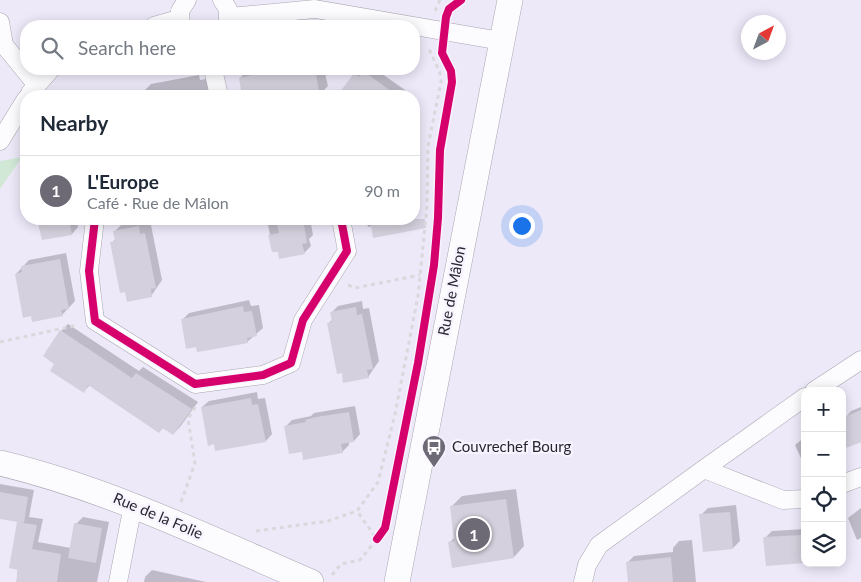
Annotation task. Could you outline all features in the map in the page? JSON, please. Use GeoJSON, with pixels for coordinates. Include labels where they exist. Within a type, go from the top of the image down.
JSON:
{"type":"FeatureCollection","features":[{"type":"Feature","properties":{"kind":"main road","name":"Rue de Mâlon"},"geometry":{"type":"LineString","coordinates":[[397,582],[510,0]]}},
{"type":"Feature","properties":{"kind":"main road","name":"Rue de la Folie"},"geometry":{"type":"LineString","coordinates":[[0,463],[53,475],[133,505],[311,582]]}},
{"type":"Feature","properties":{"kind":"street"},"geometry":{"type":"LineString","coordinates":[[180,20],[180,11],[187,0]]}},
{"type":"Feature","properties":{"kind":"street"},"geometry":{"type":"LineString","coordinates":[[222,0],[228,9],[229,20]]}},
{"type":"Feature","properties":{"kind":"street"},"geometry":{"type":"LineString","coordinates":[[242,20],[315,9],[383,20]]}},
{"type":"Feature","properties":{"kind":"street"},"geometry":{"type":"LineString","coordinates":[[0,22],[4,46],[20,75]]}},
{"type":"Feature","properties":{"kind":"street"},"geometry":{"type":"LineString","coordinates":[[420,26],[501,41]]}},
{"type":"Feature","properties":{"kind":"street"},"geometry":{"type":"LineString","coordinates":[[20,75],[28,90]]}},
{"type":"Feature","properties":{"kind":"street"},"geometry":{"type":"LineString","coordinates":[[33,90],[46,75]]}},
{"type":"Feature","properties":{"kind":"street"},"geometry":{"type":"LineString","coordinates":[[214,75],[218,90]]}},
{"type":"Feature","properties":{"kind":"street"},"geometry":{"type":"LineString","coordinates":[[0,141],[20,109]]}},
{"type":"Feature","properties":{"kind":"street"},"geometry":{"type":"LineString","coordinates":[[94,225],[89,271],[95,321],[195,384],[263,375],[291,363],[303,320],[347,251],[342,225]]}},
{"type":"Feature","properties":{"kind":"street"},"geometry":{"type":"LineString","coordinates":[[820,387],[861,360]]}},
{"type":"Feature","properties":{"kind":"street"},"geometry":{"type":"LineString","coordinates":[[583,582],[587,565],[599,545],[801,400]]}},
{"type":"Feature","properties":{"kind":"street"},"geometry":{"type":"LineString","coordinates":[[704,469],[783,500],[801,499]]}},
{"type":"Feature","properties":{"kind":"street"},"geometry":{"type":"LineString","coordinates":[[846,483],[861,477]]}},
{"type":"Feature","properties":{"kind":"street"},"geometry":{"type":"LineString","coordinates":[[118,582],[133,505]]}},
{"type":"Feature","properties":{"kind":"path"},"geometry":{"type":"LineString","coordinates":[[253,532],[328,521],[357,511],[378,482],[387,452],[420,275],[427,207],[428,146],[441,82],[440,73],[429,52],[436,7],[440,0]]}},
{"type":"Feature","properties":{"kind":"path"},"geometry":{"type":"LineString","coordinates":[[333,275],[355,288],[420,275]]}},
{"type":"Feature","properties":{"kind":"path"},"geometry":{"type":"LineString","coordinates":[[0,342],[95,321]]}},
{"type":"Feature","properties":{"kind":"path"},"geometry":{"type":"LineString","coordinates":[[185,492],[195,463],[188,419],[199,401],[195,384]]}},
{"type":"Feature","properties":{"kind":"path"},"geometry":{"type":"LineString","coordinates":[[357,511],[377,539]]}},
{"type":"Feature","properties":{"kind":"path"},"geometry":{"type":"LineString","coordinates":[[329,582],[333,572],[341,564],[360,560],[385,528],[405,539]]}},
{"type":"Feature","properties":{"kind":"green space"},"geometry":{"type":"Polygon","coordinates":[[[20,157],[0,189],[0,161],[20,157]]]}},
{"type":"Feature","properties":{"kind":"building"},"geometry":{"type":"Polygon","coordinates":[[[252,75],[316,75],[319,90],[241,90],[239,78],[252,75]]]}},
{"type":"Feature","properties":{"kind":"building"},"geometry":{"type":"Polygon","coordinates":[[[353,75],[359,77],[360,75],[369,75],[390,90],[341,90],[353,75]]]}},
{"type":"Feature","properties":{"kind":"building"},"geometry":{"type":"Polygon","coordinates":[[[420,219],[425,219],[426,228],[373,238],[371,225],[420,225],[420,219]]]}},
{"type":"Feature","properties":{"kind":"building"},"geometry":{"type":"Polygon","coordinates":[[[38,225],[70,225],[72,235],[42,240],[38,225]]]}},
{"type":"Feature","properties":{"kind":"building"},"geometry":{"type":"Polygon","coordinates":[[[277,225],[304,225],[307,243],[302,244],[305,254],[279,259],[278,252],[272,252],[268,235],[279,233],[277,225]]]}},
{"type":"Feature","properties":{"kind":"building"},"geometry":{"type":"Polygon","coordinates":[[[139,226],[140,234],[145,233],[156,288],[151,289],[152,297],[127,302],[125,292],[120,293],[110,242],[115,241],[113,231],[139,226]]]}},
{"type":"Feature","properties":{"kind":"building"},"geometry":{"type":"Polygon","coordinates":[[[60,259],[69,309],[61,310],[63,316],[32,322],[31,316],[23,318],[15,274],[22,272],[21,266],[60,259]]]}},
{"type":"Feature","properties":{"kind":"building"},"geometry":{"type":"Polygon","coordinates":[[[243,306],[244,312],[252,311],[257,336],[247,338],[248,343],[197,352],[196,347],[186,349],[181,319],[243,306]]]}},
{"type":"Feature","properties":{"kind":"building"},"geometry":{"type":"Polygon","coordinates":[[[356,307],[357,315],[362,314],[373,369],[367,370],[369,378],[343,383],[342,373],[337,374],[327,323],[332,322],[330,312],[356,307]]]}},
{"type":"Feature","properties":{"kind":"building"},"geometry":{"type":"Polygon","coordinates":[[[60,330],[132,378],[136,373],[192,409],[173,435],[163,428],[159,433],[88,385],[84,393],[50,371],[54,364],[43,356],[60,330]]]}},
{"type":"Feature","properties":{"kind":"building"},"geometry":{"type":"Polygon","coordinates":[[[251,398],[252,405],[258,404],[266,442],[215,451],[214,444],[208,446],[201,407],[251,398]]]}},
{"type":"Feature","properties":{"kind":"building"},"geometry":{"type":"Polygon","coordinates":[[[861,410],[861,442],[846,448],[846,432],[846,416],[861,410]]]}},
{"type":"Feature","properties":{"kind":"building"},"geometry":{"type":"Polygon","coordinates":[[[349,412],[354,442],[341,444],[343,453],[303,460],[302,452],[289,454],[284,426],[306,422],[305,420],[316,417],[349,412]]]}},
{"type":"Feature","properties":{"kind":"building"},"geometry":{"type":"Polygon","coordinates":[[[0,492],[28,497],[24,523],[0,519],[0,492]]]}},
{"type":"Feature","properties":{"kind":"building"},"geometry":{"type":"Polygon","coordinates":[[[506,499],[514,558],[452,568],[448,542],[454,541],[450,506],[506,499]]]}},
{"type":"Feature","properties":{"kind":"building"},"geometry":{"type":"Polygon","coordinates":[[[730,512],[733,549],[703,552],[699,514],[730,512]]]}},
{"type":"Feature","properties":{"kind":"building"},"geometry":{"type":"Polygon","coordinates":[[[17,522],[37,525],[32,549],[61,554],[57,582],[16,582],[18,570],[9,568],[17,522]]]}},
{"type":"Feature","properties":{"kind":"building"},"geometry":{"type":"Polygon","coordinates":[[[74,523],[102,528],[96,563],[68,558],[74,523]]]}},
{"type":"Feature","properties":{"kind":"building"},"geometry":{"type":"Polygon","coordinates":[[[801,535],[801,563],[766,566],[763,537],[801,535]]]}},
{"type":"Feature","properties":{"kind":"building"},"geometry":{"type":"Polygon","coordinates":[[[671,557],[673,582],[628,582],[626,562],[671,557]]]}},
{"type":"Feature","properties":{"kind":"cycle path"},"geometry":{"type":"LineString","coordinates":[[377,539],[385,528],[418,363],[434,265],[438,218],[440,150],[452,82],[451,71],[442,53],[446,17],[449,9],[461,0]]}},
{"type":"Feature","properties":{"kind":"cycle path"},"geometry":{"type":"LineString","coordinates":[[94,225],[89,271],[95,321],[195,384],[263,375],[291,363],[303,320],[347,251],[342,225]]}},
{"type":"Feature","properties":{"kind":"place","name":"Couvrechef Bourg"},"geometry":{"type":"Point","coordinates":[434,468]}},
{"type":"Feature","properties":{"kind":"place","name":"L'Europe"},"geometry":{"type":"Point","coordinates":[474,534]}}]}
